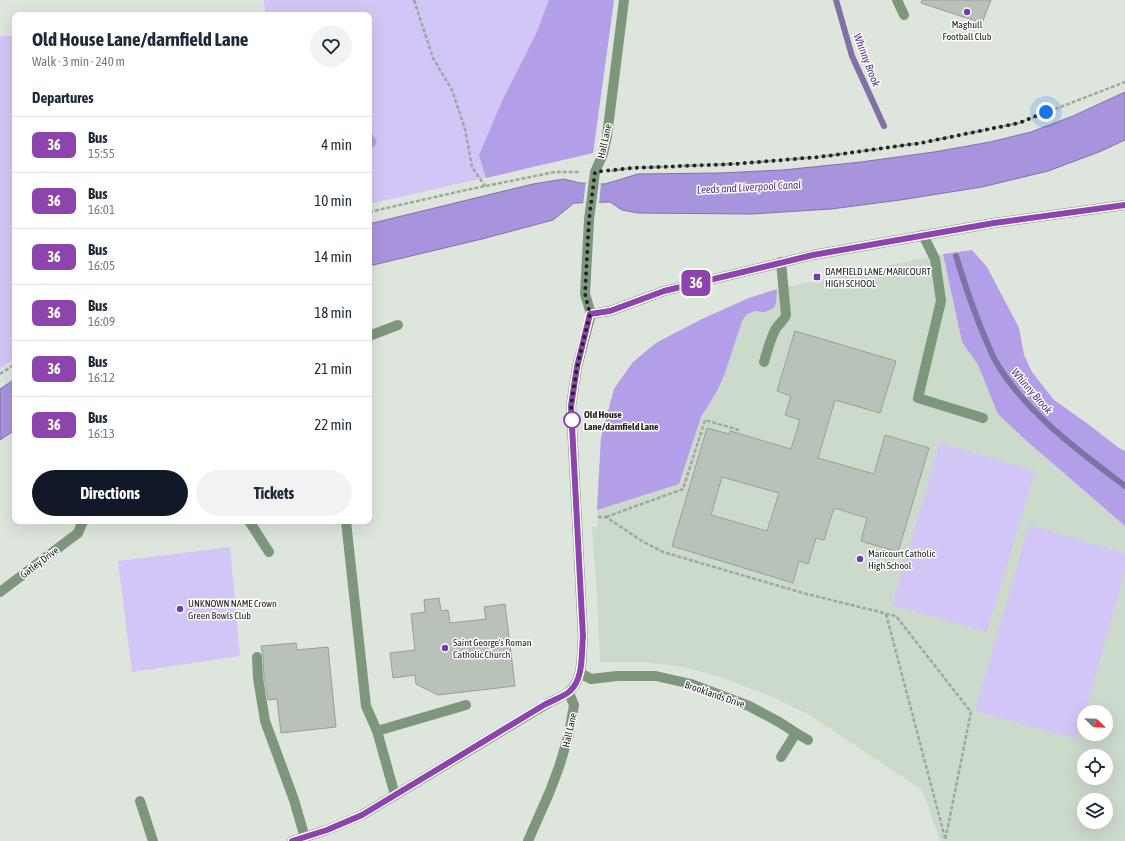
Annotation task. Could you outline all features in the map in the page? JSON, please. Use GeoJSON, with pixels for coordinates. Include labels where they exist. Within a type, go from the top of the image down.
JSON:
{"type":"FeatureCollection","features":[{"type":"Feature","properties":{"kind":"street","name":"Hall Lane"},"geometry":{"type":"LineString","coordinates":[[528,841],[559,767],[569,734],[574,705],[569,693],[578,680],[580,673],[583,637],[571,406],[577,367],[590,314],[585,294],[589,220],[594,177],[603,154],[607,136],[624,0]]}},
{"type":"Feature","properties":{"kind":"street"},"geometry":{"type":"LineString","coordinates":[[897,0],[904,15]]}},
{"type":"Feature","properties":{"kind":"street"},"geometry":{"type":"LineString","coordinates":[[590,314],[610,311],[664,291],[813,255],[994,223],[1125,205]]}},
{"type":"Feature","properties":{"kind":"street"},"geometry":{"type":"LineString","coordinates":[[923,235],[935,259],[941,301],[918,398],[983,418]]}},
{"type":"Feature","properties":{"kind":"street"},"geometry":{"type":"LineString","coordinates":[[764,362],[774,331],[778,324],[785,319],[786,315],[781,262]]}},
{"type":"Feature","properties":{"kind":"street"},"geometry":{"type":"LineString","coordinates":[[372,335],[398,326]]}},
{"type":"Feature","properties":{"kind":"street","name":"Gatley Drive"},"geometry":{"type":"LineString","coordinates":[[0,592],[78,533],[82,524]]}},
{"type":"Feature","properties":{"kind":"street"},"geometry":{"type":"LineString","coordinates":[[251,524],[269,552]]}},
{"type":"Feature","properties":{"kind":"street"},"geometry":{"type":"LineString","coordinates":[[346,524],[366,706],[378,731],[395,795]]}},
{"type":"Feature","properties":{"kind":"street"},"geometry":{"type":"LineString","coordinates":[[257,657],[258,678],[265,721],[294,800],[297,840],[327,830],[362,815],[544,705],[569,693]]}},
{"type":"Feature","properties":{"kind":"street","name":"Brooklands Drive"},"geometry":{"type":"LineString","coordinates":[[580,673],[591,679],[617,676],[656,676],[691,684],[749,706],[808,740]]}},
{"type":"Feature","properties":{"kind":"street"},"geometry":{"type":"LineString","coordinates":[[378,731],[466,705]]}},
{"type":"Feature","properties":{"kind":"street"},"geometry":{"type":"LineString","coordinates":[[781,757],[796,733]]}},
{"type":"Feature","properties":{"kind":"street"},"geometry":{"type":"LineString","coordinates":[[140,801],[153,841]]}},
{"type":"Feature","properties":{"kind":"path"},"geometry":{"type":"LineString","coordinates":[[414,0],[433,58],[452,90],[465,129],[472,167],[485,186]]}},
{"type":"Feature","properties":{"kind":"path"},"geometry":{"type":"LineString","coordinates":[[372,211],[555,172],[594,177],[632,168],[733,164],[819,157],[921,143],[1019,123],[1125,82]]}},
{"type":"Feature","properties":{"kind":"path"},"geometry":{"type":"LineString","coordinates":[[0,374],[12,366]]}},
{"type":"Feature","properties":{"kind":"path"},"geometry":{"type":"LineString","coordinates":[[598,517],[606,517],[683,489],[705,420],[740,430]]}},
{"type":"Feature","properties":{"kind":"path"},"geometry":{"type":"LineString","coordinates":[[606,517],[642,541],[663,552],[803,592],[896,616],[971,712],[945,840]]}},
{"type":"Feature","properties":{"kind":"path"},"geometry":{"type":"LineString","coordinates":[[886,614],[945,840]]}},
{"type":"Feature","properties":{"kind":"shaded area"},"geometry":{"type":"Polygon","coordinates":[[[264,0],[614,0],[593,153],[372,203],[372,12],[265,12],[264,0]]]}},
{"type":"Feature","properties":{"kind":"shaded area"},"geometry":{"type":"Polygon","coordinates":[[[549,0],[614,0],[593,153],[486,178],[479,155],[503,99],[536,34],[549,0]]]}},
{"type":"Feature","properties":{"kind":"shaded area"},"geometry":{"type":"Polygon","coordinates":[[[0,36],[12,36],[12,360],[0,369],[0,36]]]}},
{"type":"Feature","properties":{"kind":"shaded area"},"geometry":{"type":"Polygon","coordinates":[[[372,133],[377,142],[372,149],[372,133]]]}},
{"type":"Feature","properties":{"kind":"shaded area"},"geometry":{"type":"Polygon","coordinates":[[[972,250],[987,267],[1019,328],[1024,355],[1032,372],[1054,400],[1125,451],[1125,526],[998,414],[978,365],[962,342],[943,254],[972,250]]]}},
{"type":"Feature","properties":{"kind":"shaded area","name":"Maricourt Catholic High School"},"geometry":{"type":"Polygon","coordinates":[[[943,254],[962,342],[978,365],[987,387],[1028,442],[1125,526],[1125,841],[940,841],[922,790],[808,714],[772,697],[723,678],[684,667],[644,662],[600,662],[597,591],[592,527],[598,526],[597,510],[601,438],[614,389],[633,362],[656,343],[702,319],[749,298],[777,289],[943,254]]]}},
{"type":"Feature","properties":{"kind":"shaded area"},"geometry":{"type":"Polygon","coordinates":[[[777,289],[774,308],[765,312],[755,311],[746,315],[742,321],[725,373],[717,391],[701,417],[679,484],[597,510],[601,438],[614,389],[633,362],[656,343],[702,319],[749,298],[777,289]]]}},
{"type":"Feature","properties":{"kind":"shaded area"},"geometry":{"type":"Polygon","coordinates":[[[940,443],[1035,471],[987,632],[892,605],[940,443]]]}},
{"type":"Feature","properties":{"kind":"shaded area"},"geometry":{"type":"Polygon","coordinates":[[[1029,525],[1125,553],[1125,571],[1087,705],[1077,705],[1077,739],[975,711],[1029,525]]]}},
{"type":"Feature","properties":{"kind":"shaded area","name":"UNKNOWN NAME Crown Green Bowls Club"},"geometry":{"type":"Polygon","coordinates":[[[230,547],[240,656],[132,672],[118,561],[230,547]]]}},
{"type":"Feature","properties":{"kind":"water","name":"Leeds and Liverpool Canal"},"geometry":{"type":"Polygon","coordinates":[[[1125,92],[1125,140],[1099,152],[1048,171],[982,187],[831,209],[752,214],[638,213],[622,210],[610,202],[574,203],[553,220],[372,265],[372,223],[533,184],[564,179],[580,183],[605,184],[638,174],[720,173],[783,170],[861,162],[934,152],[990,142],[1031,132],[1073,116],[1125,92]]]}},
{"type":"Feature","properties":{"kind":"water"},"geometry":{"type":"Polygon","coordinates":[[[12,381],[12,432],[0,440],[0,389],[12,381]]]}},
{"type":"Feature","properties":{"kind":"pier"},"geometry":{"type":"Polygon","coordinates":[[[586,181],[601,183],[599,204],[583,205],[586,181]]]}},
{"type":"Feature","properties":{"kind":"building","name":"Maghull Football Club"},"geometry":{"type":"Polygon","coordinates":[[[922,0],[991,0],[982,23],[921,3],[922,0]]]}},
{"type":"Feature","properties":{"kind":"building"},"geometry":{"type":"Polygon","coordinates":[[[795,331],[896,361],[880,413],[835,400],[818,458],[874,474],[885,435],[929,448],[898,552],[861,541],[867,518],[834,508],[824,540],[816,538],[808,564],[799,561],[793,583],[672,546],[707,428],[729,434],[730,431],[791,449],[800,420],[785,415],[791,396],[777,391],[795,331]],[[722,477],[711,515],[767,531],[779,493],[722,477]]]}},
{"type":"Feature","properties":{"kind":"building","name":"Saint George's Roman Catholic Church"},"geometry":{"type":"Polygon","coordinates":[[[439,598],[441,611],[448,610],[450,623],[486,619],[484,607],[505,604],[515,686],[438,695],[416,684],[415,675],[393,678],[390,653],[415,650],[411,614],[425,612],[424,600],[439,598]]]}},
{"type":"Feature","properties":{"kind":"building"},"geometry":{"type":"Polygon","coordinates":[[[296,643],[297,650],[328,647],[336,727],[281,733],[277,699],[268,700],[261,646],[296,643]]]}},
{"type":"Feature","properties":{"kind":"waterway","name":"Whinny Brook"},"geometry":{"type":"LineString","coordinates":[[836,0],[852,56],[884,126]]}},
{"type":"Feature","properties":{"kind":"waterway","name":"Whinny Brook"},"geometry":{"type":"LineString","coordinates":[[956,256],[982,330],[995,359],[1008,381],[1022,398],[1054,430],[1125,486]]}},
{"type":"Feature","properties":{"kind":"bus line","name":"36"},"geometry":{"type":"LineString","coordinates":[[292,841],[327,830],[362,815],[544,705],[569,693],[578,680],[583,637],[571,406],[577,367],[590,314],[610,311],[664,291],[813,255],[994,223],[1125,205]]}},
{"type":"Feature","properties":{"kind":"place","name":"Maghull Football Club"},"geometry":{"type":"Point","coordinates":[967,12]}},
{"type":"Feature","properties":{"kind":"place","name":"DAMFIELD LANE/MARICOURT HIGH SCHOOL"},"geometry":{"type":"Point","coordinates":[817,277]}},
{"type":"Feature","properties":{"kind":"place","name":"Old House Lane/darnfield Lane"},"geometry":{"type":"Point","coordinates":[572,420]}},
{"type":"Feature","properties":{"kind":"place","name":"Maricourt Catholic High School"},"geometry":{"type":"Point","coordinates":[860,559]}},
{"type":"Feature","properties":{"kind":"place","name":"UNKNOWN NAME Crown Green Bowls Club"},"geometry":{"type":"Point","coordinates":[180,609]}},
{"type":"Feature","properties":{"kind":"place","name":"Saint George's Roman Catholic Church"},"geometry":{"type":"Point","coordinates":[445,648]}},
{"type":"Feature","properties":{"kind":"route"},"geometry":{"type":"LineString","coordinates":[[572,420],[571,406],[577,367],[590,314],[585,294],[589,220],[595,172],[632,168],[733,164],[819,157],[921,143],[1019,123],[1046,112]]}}]}
